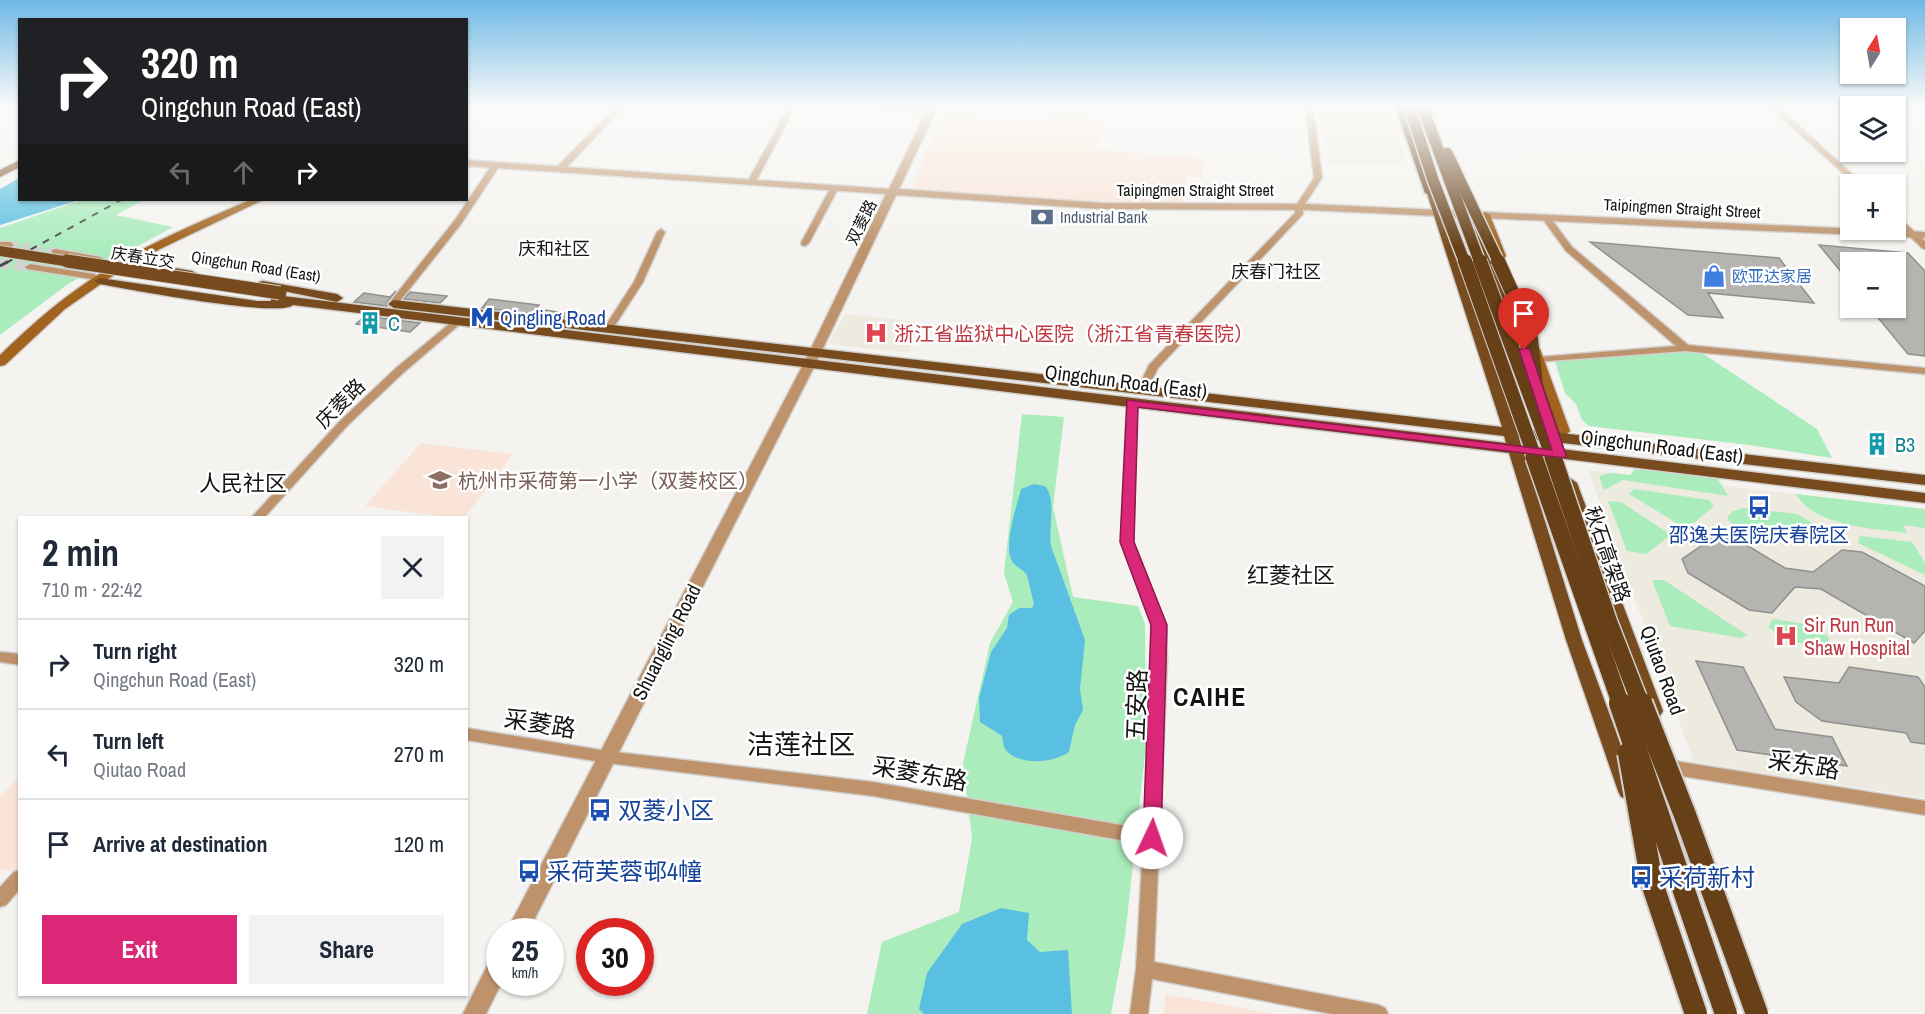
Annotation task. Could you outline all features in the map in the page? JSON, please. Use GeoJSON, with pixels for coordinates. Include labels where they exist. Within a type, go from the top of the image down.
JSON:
{"type":"FeatureCollection","features":[{"type":"Feature","properties":{"kind":"highway"},"geometry":{"type":"LineString","coordinates":[[1416,153],[1431,193]]}},
{"type":"Feature","properties":{"kind":"highway","name":"秋石高架路"},"geometry":{"type":"LineString","coordinates":[[1424,153],[1451,222],[1574,568],[1725,1014]]}},
{"type":"Feature","properties":{"kind":"highway","name":"秋石高架路"},"geometry":{"type":"LineString","coordinates":[[1441,153],[1560,476],[1608,621],[1685,815],[1757,1014]]}},
{"type":"Feature","properties":{"kind":"highway"},"geometry":{"type":"LineString","coordinates":[[1447,153],[1526,323],[1531,338],[1537,393]]}},
{"type":"Feature","properties":{"kind":"highway"},"geometry":{"type":"LineString","coordinates":[[1621,705],[1652,882],[1696,1014]]}},
{"type":"Feature","properties":{"kind":"highway"},"geometry":{"type":"LineString","coordinates":[[1745,981],[1766,1014]]}},
{"type":"Feature","properties":{"kind":"main road"},"geometry":{"type":"LineString","coordinates":[[1420,153],[1578,650],[1706,1014]]}},
{"type":"Feature","properties":{"kind":"main road","name":"Qiutao Road"},"geometry":{"type":"LineString","coordinates":[[1443,153],[1518,329],[1537,393],[1766,1014]]}},
{"type":"Feature","properties":{"kind":"main road"},"geometry":{"type":"LineString","coordinates":[[0,168],[18,159]]}},
{"type":"Feature","properties":{"kind":"main road"},"geometry":{"type":"LineString","coordinates":[[0,174],[18,164]]}},
{"type":"Feature","properties":{"kind":"main road"},"geometry":{"type":"LineString","coordinates":[[0,362],[63,305],[128,263],[177,236],[256,201]]}},
{"type":"Feature","properties":{"kind":"main road"},"geometry":{"type":"LineString","coordinates":[[1485,215],[1563,431],[1557,447]]}},
{"type":"Feature","properties":{"kind":"main road","name":"庆春立交"},"geometry":{"type":"LineString","coordinates":[[5,248],[278,296]]}},
{"type":"Feature","properties":{"kind":"main road","name":"庆春立交"},"geometry":{"type":"LineString","coordinates":[[0,258],[204,291],[278,296]]}},
{"type":"Feature","properties":{"kind":"main road","name":"Qingchun Road (East)"},"geometry":{"type":"LineString","coordinates":[[128,263],[343,299]]}},
{"type":"Feature","properties":{"kind":"main road","name":"Qingchun Road (East)"},"geometry":{"type":"LineString","coordinates":[[100,281],[257,305],[322,305]]}},
{"type":"Feature","properties":{"kind":"main road","name":"Qingchun Road (East)"},"geometry":{"type":"LineString","coordinates":[[278,296],[322,305],[457,322],[1142,390],[1513,442]]}},
{"type":"Feature","properties":{"kind":"main road","name":"Qingchun Road (East)"},"geometry":{"type":"LineString","coordinates":[[278,296],[343,299],[609,328],[1132,403],[1557,447],[1925,480]]}},
{"type":"Feature","properties":{"kind":"main road","name":"Qingchun Road (East)"},"geometry":{"type":"LineString","coordinates":[[1557,447],[1925,498]]}},
{"type":"Feature","properties":{"kind":"street"},"geometry":{"type":"LineString","coordinates":[[560,169],[575,153]]}},
{"type":"Feature","properties":{"kind":"street"},"geometry":{"type":"LineString","coordinates":[[751,183],[767,153]]}},
{"type":"Feature","properties":{"kind":"street","name":"双菱路"},"geometry":{"type":"LineString","coordinates":[[813,357],[912,153]]}},
{"type":"Feature","properties":{"kind":"street"},"geometry":{"type":"LineString","coordinates":[[1142,390],[1153,367],[1299,214],[1299,207],[1318,178],[1315,153]]}},
{"type":"Feature","properties":{"kind":"street"},"geometry":{"type":"LineString","coordinates":[[1825,153],[1848,174]]}},
{"type":"Feature","properties":{"kind":"street","name":"Taipingmen Straight Street"},"geometry":{"type":"LineString","coordinates":[[468,163],[1102,206],[1299,207],[1920,235]]}},
{"type":"Feature","properties":{"kind":"street"},"geometry":{"type":"LineString","coordinates":[[393,304],[458,222],[496,165]]}},
{"type":"Feature","properties":{"kind":"street"},"geometry":{"type":"LineString","coordinates":[[805,243],[834,189]]}},
{"type":"Feature","properties":{"kind":"street"},"geometry":{"type":"LineString","coordinates":[[1546,218],[1569,249],[1685,348]]}},
{"type":"Feature","properties":{"kind":"street"},"geometry":{"type":"LineString","coordinates":[[1906,225],[1920,235],[1925,246]]}},
{"type":"Feature","properties":{"kind":"street"},"geometry":{"type":"LineString","coordinates":[[609,328],[629,303],[641,281],[661,232]]}},
{"type":"Feature","properties":{"kind":"street"},"geometry":{"type":"LineString","coordinates":[[0,244],[5,248]]}},
{"type":"Feature","properties":{"kind":"street"},"geometry":{"type":"LineString","coordinates":[[55,252],[128,263]]}},
{"type":"Feature","properties":{"kind":"street"},"geometry":{"type":"LineString","coordinates":[[30,267],[94,277],[100,281]]}},
{"type":"Feature","properties":{"kind":"street","name":"庆菱路"},"geometry":{"type":"LineString","coordinates":[[259,516],[344,423],[457,322]]}},
{"type":"Feature","properties":{"kind":"street"},"geometry":{"type":"LineString","coordinates":[[1539,360],[1685,348],[1925,371]]}},
{"type":"Feature","properties":{"kind":"street","name":"Shuangling Road"},"geometry":{"type":"LineString","coordinates":[[523,918],[813,357]]}},
{"type":"Feature","properties":{"kind":"street","name":"五安路"},"geometry":{"type":"LineString","coordinates":[[1132,403],[1127,542],[1159,625],[1152,838],[1145,969],[1139,1014]]}},
{"type":"Feature","properties":{"kind":"street"},"geometry":{"type":"LineString","coordinates":[[0,657],[18,660]]}},
{"type":"Feature","properties":{"kind":"street","name":"采菱路"},"geometry":{"type":"LineString","coordinates":[[468,734],[607,757]]}},
{"type":"Feature","properties":{"kind":"street","name":"采菱东路"},"geometry":{"type":"LineString","coordinates":[[607,757],[873,789],[1152,838]]}},
{"type":"Feature","properties":{"kind":"street","name":"采东路"},"geometry":{"type":"LineString","coordinates":[[1675,768],[1925,808]]}},
{"type":"Feature","properties":{"kind":"street"},"geometry":{"type":"LineString","coordinates":[[0,899],[18,879]]}},
{"type":"Feature","properties":{"kind":"street"},"geometry":{"type":"LineString","coordinates":[[1145,969],[1379,1014]]}},
{"type":"Feature","properties":{"kind":"street"},"geometry":{"type":"LineString","coordinates":[[474,1014],[486,991]]}},
{"type":"Feature","properties":{"kind":"shaded area"},"geometry":{"type":"Polygon","coordinates":[[[927,153],[1143,153],[1204,159],[1202,177],[1187,176],[1182,204],[1103,203],[919,192],[912,187],[927,153]]]}},
{"type":"Feature","properties":{"kind":"shaded area"},"geometry":{"type":"Polygon","coordinates":[[[1327,153],[1404,153],[1408,166],[1329,162],[1327,153]]]}},
{"type":"Feature","properties":{"kind":"shaded area","name":"浙江省监狱中心医院（浙江省青春医院）"},"geometry":{"type":"Polygon","coordinates":[[[845,314],[920,322],[909,353],[829,344],[845,314]]]}},
{"type":"Feature","properties":{"kind":"shaded area","name":"杭州市采荷第一小学（双菱校区）"},"geometry":{"type":"Polygon","coordinates":[[[421,443],[513,454],[466,516],[438,516],[365,506],[421,443]]]}},
{"type":"Feature","properties":{"kind":"shaded area","name":"Sir Run Run Shaw Hospital"},"geometry":{"type":"Polygon","coordinates":[[[1588,470],[1925,509],[1925,798],[1694,762],[1588,470]]]}},
{"type":"Feature","properties":{"kind":"shaded area"},"geometry":{"type":"Polygon","coordinates":[[[18,777],[18,873],[0,869],[0,797],[18,777]]]}},
{"type":"Feature","properties":{"kind":"shaded area"},"geometry":{"type":"Polygon","coordinates":[[[1165,994],[1273,1014],[1164,1014],[1165,994]]]}},
{"type":"Feature","properties":{"kind":"green space"},"geometry":{"type":"Polygon","coordinates":[[[79,201],[142,201],[116,215],[173,227],[68,284],[0,335],[0,228],[79,201]]]}},
{"type":"Feature","properties":{"kind":"green space"},"geometry":{"type":"Polygon","coordinates":[[[1696,349],[1817,429],[1832,458],[1749,445],[1589,426],[1582,420],[1576,404],[1565,393],[1553,355],[1696,349]]]}},
{"type":"Feature","properties":{"kind":"green space"},"geometry":{"type":"Polygon","coordinates":[[[1022,414],[1064,417],[1053,507],[1073,597],[1138,606],[1145,624],[1146,745],[1125,937],[1111,1014],[867,1014],[882,942],[959,912],[972,838],[963,763],[990,643],[1013,602],[1004,573],[1022,414]]]}},
{"type":"Feature","properties":{"kind":"green space"},"geometry":{"type":"Polygon","coordinates":[[[1635,469],[1718,479],[1728,496],[1623,480],[1604,490],[1599,476],[1610,473],[1630,475],[1635,469]]]}},
{"type":"Feature","properties":{"kind":"green space"},"geometry":{"type":"Polygon","coordinates":[[[1634,489],[1709,500],[1714,506],[1690,526],[1680,525],[1629,494],[1634,489]]]}},
{"type":"Feature","properties":{"kind":"green space"},"geometry":{"type":"Polygon","coordinates":[[[1796,494],[1925,509],[1925,528],[1903,525],[1907,533],[1846,524],[1816,513],[1804,505],[1796,494]]]}},
{"type":"Feature","properties":{"kind":"green space"},"geometry":{"type":"Polygon","coordinates":[[[1608,501],[1621,502],[1671,535],[1646,554],[1627,551],[1608,501]]]}},
{"type":"Feature","properties":{"kind":"green space"},"geometry":{"type":"Polygon","coordinates":[[[1744,508],[1797,514],[1821,528],[1814,541],[1746,533],[1736,529],[1727,518],[1733,511],[1744,508]]]}},
{"type":"Feature","properties":{"kind":"green space"},"geometry":{"type":"Polygon","coordinates":[[[1860,536],[1912,542],[1925,563],[1925,575],[1858,543],[1860,536]]]}},
{"type":"Feature","properties":{"kind":"green space"},"geometry":{"type":"Polygon","coordinates":[[[1652,580],[1664,580],[1747,635],[1742,638],[1670,626],[1652,580]]]}},
{"type":"Feature","properties":{"kind":"green space"},"geometry":{"type":"Polygon","coordinates":[[[1773,619],[1818,626],[1829,638],[1827,648],[1803,644],[1782,636],[1768,627],[1773,619]]]}},
{"type":"Feature","properties":{"kind":"water"},"geometry":{"type":"Polygon","coordinates":[[[18,179],[18,201],[76,201],[0,225],[0,189],[18,179]]]}},
{"type":"Feature","properties":{"kind":"water"},"geometry":{"type":"Polygon","coordinates":[[[1034,484],[1045,486],[1049,492],[1051,546],[1085,640],[1080,689],[1083,710],[1075,725],[1069,752],[1055,759],[1027,761],[1012,755],[1005,748],[1002,736],[980,722],[979,698],[991,652],[1007,628],[1009,615],[1019,608],[1032,608],[1034,604],[1027,575],[1012,562],[1009,544],[1021,489],[1034,484]]]}},
{"type":"Feature","properties":{"kind":"water"},"geometry":{"type":"Polygon","coordinates":[[[1001,908],[1029,913],[1027,940],[1040,952],[1068,950],[1072,1014],[924,1014],[919,1009],[927,973],[962,924],[1001,908]]]}},
{"type":"Feature","properties":{"kind":"building","name":"欧亚达家居"},"geometry":{"type":"Polygon","coordinates":[[[1590,242],[1779,258],[1814,303],[1708,293],[1723,318],[1688,315],[1590,242]]]}},
{"type":"Feature","properties":{"kind":"building"},"geometry":{"type":"Polygon","coordinates":[[[1819,245],[1897,252],[1840,252],[1840,271],[1819,245]]]}},
{"type":"Feature","properties":{"kind":"building"},"geometry":{"type":"Polygon","coordinates":[[[1906,253],[1925,271],[1925,356],[1908,354],[1878,318],[1906,318],[1906,253]]]}},
{"type":"Feature","properties":{"kind":"building"},"geometry":{"type":"Polygon","coordinates":[[[396,291],[386,303],[387,306],[354,302],[364,293],[390,297],[396,291]]]}},
{"type":"Feature","properties":{"kind":"building"},"geometry":{"type":"Polygon","coordinates":[[[410,292],[447,296],[440,303],[404,299],[410,292]]]}},
{"type":"Feature","properties":{"kind":"building"},"geometry":{"type":"Polygon","coordinates":[[[489,299],[539,305],[536,309],[589,316],[586,320],[482,308],[489,299]]]}},
{"type":"Feature","properties":{"kind":"building"},"geometry":{"type":"Polygon","coordinates":[[[365,316],[420,323],[410,332],[356,324],[365,316]]]}},
{"type":"Feature","properties":{"kind":"building"},"geometry":{"type":"Polygon","coordinates":[[[1714,537],[1738,540],[1785,568],[1813,572],[1842,550],[1862,552],[1925,586],[1925,631],[1914,643],[1821,589],[1795,587],[1772,613],[1749,610],[1688,573],[1682,559],[1714,537]]]}},
{"type":"Feature","properties":{"kind":"building"},"geometry":{"type":"Polygon","coordinates":[[[1696,661],[1743,667],[1775,729],[1832,737],[1847,766],[1737,750],[1696,661]]]}},
{"type":"Feature","properties":{"kind":"building"},"geometry":{"type":"Polygon","coordinates":[[[1849,667],[1918,677],[1925,687],[1925,744],[1911,742],[1906,733],[1822,721],[1796,702],[1784,677],[1839,683],[1849,667]]]}},
{"type":"Feature","properties":{"kind":"tunnel"},"geometry":{"type":"LineString","coordinates":[[10,245],[55,252]]}},
{"type":"Feature","properties":{"kind":"tunnel"},"geometry":{"type":"LineString","coordinates":[[0,263],[30,267]]}},
{"type":"Feature","properties":{"kind":"railway"},"geometry":{"type":"LineString","coordinates":[[6,263],[119,201]]}},
{"type":"Feature","properties":{"kind":"railway"},"geometry":{"type":"LineString","coordinates":[[0,266],[9,261]]}},
{"type":"Feature","properties":{"kind":"place","name":"Industrial Bank"},"geometry":{"type":"Point","coordinates":[1042,217]}},
{"type":"Feature","properties":{"kind":"place","name":"欧亚达家居"},"geometry":{"type":"Point","coordinates":[1714,276]}},
{"type":"Feature","properties":{"kind":"place","name":"Qingling Road"},"geometry":{"type":"Point","coordinates":[482,317]}},
{"type":"Feature","properties":{"kind":"place","name":"C"},"geometry":{"type":"Point","coordinates":[370,323]}},
{"type":"Feature","properties":{"kind":"place","name":"浙江省监狱中心医院（浙江省青春医院）"},"geometry":{"type":"Point","coordinates":[876,333]}},
{"type":"Feature","properties":{"kind":"place","name":"B3"},"geometry":{"type":"Point","coordinates":[1877,444]}},
{"type":"Feature","properties":{"kind":"place","name":"杭州市采荷第一小学（双菱校区）"},"geometry":{"type":"Point","coordinates":[440,480]}},
{"type":"Feature","properties":{"kind":"place","name":"邵逸夫医院庆春院区"},"geometry":{"type":"Point","coordinates":[1759,507]}},
{"type":"Feature","properties":{"kind":"place","name":"Sir Run Run Shaw Hospital"},"geometry":{"type":"Point","coordinates":[1786,636]}},
{"type":"Feature","properties":{"kind":"place","name":"双菱小区"},"geometry":{"type":"Point","coordinates":[600,810]}},
{"type":"Feature","properties":{"kind":"place","name":"采荷芙蓉邨4幢"},"geometry":{"type":"Point","coordinates":[529,871]}},
{"type":"Feature","properties":{"kind":"place","name":"采荷新村"},"geometry":{"type":"Point","coordinates":[1641,877]}},
{"type":"Feature","properties":{"kind":"district","name":"庆和社区"},"geometry":{"type":"Point","coordinates":[554,248]}},
{"type":"Feature","properties":{"kind":"district","name":"庆春门社区"},"geometry":{"type":"Point","coordinates":[1276,271]}},
{"type":"Feature","properties":{"kind":"district","name":"人民社区"},"geometry":{"type":"Point","coordinates":[243,483]}},
{"type":"Feature","properties":{"kind":"district","name":"红菱社区"},"geometry":{"type":"Point","coordinates":[1291,575]}},
{"type":"Feature","properties":{"kind":"district","name":"CAIHE"},"geometry":{"type":"Point","coordinates":[1210,696]}},
{"type":"Feature","properties":{"kind":"district","name":"洁莲社区"},"geometry":{"type":"Point","coordinates":[801,744]}},
{"type":"Feature","properties":{"kind":"route"},"geometry":{"type":"LineString","coordinates":[[1152,838],[1158,723],[1159,625],[1127,542],[1132,403],[1560,455],[1524,350]]}}]}
